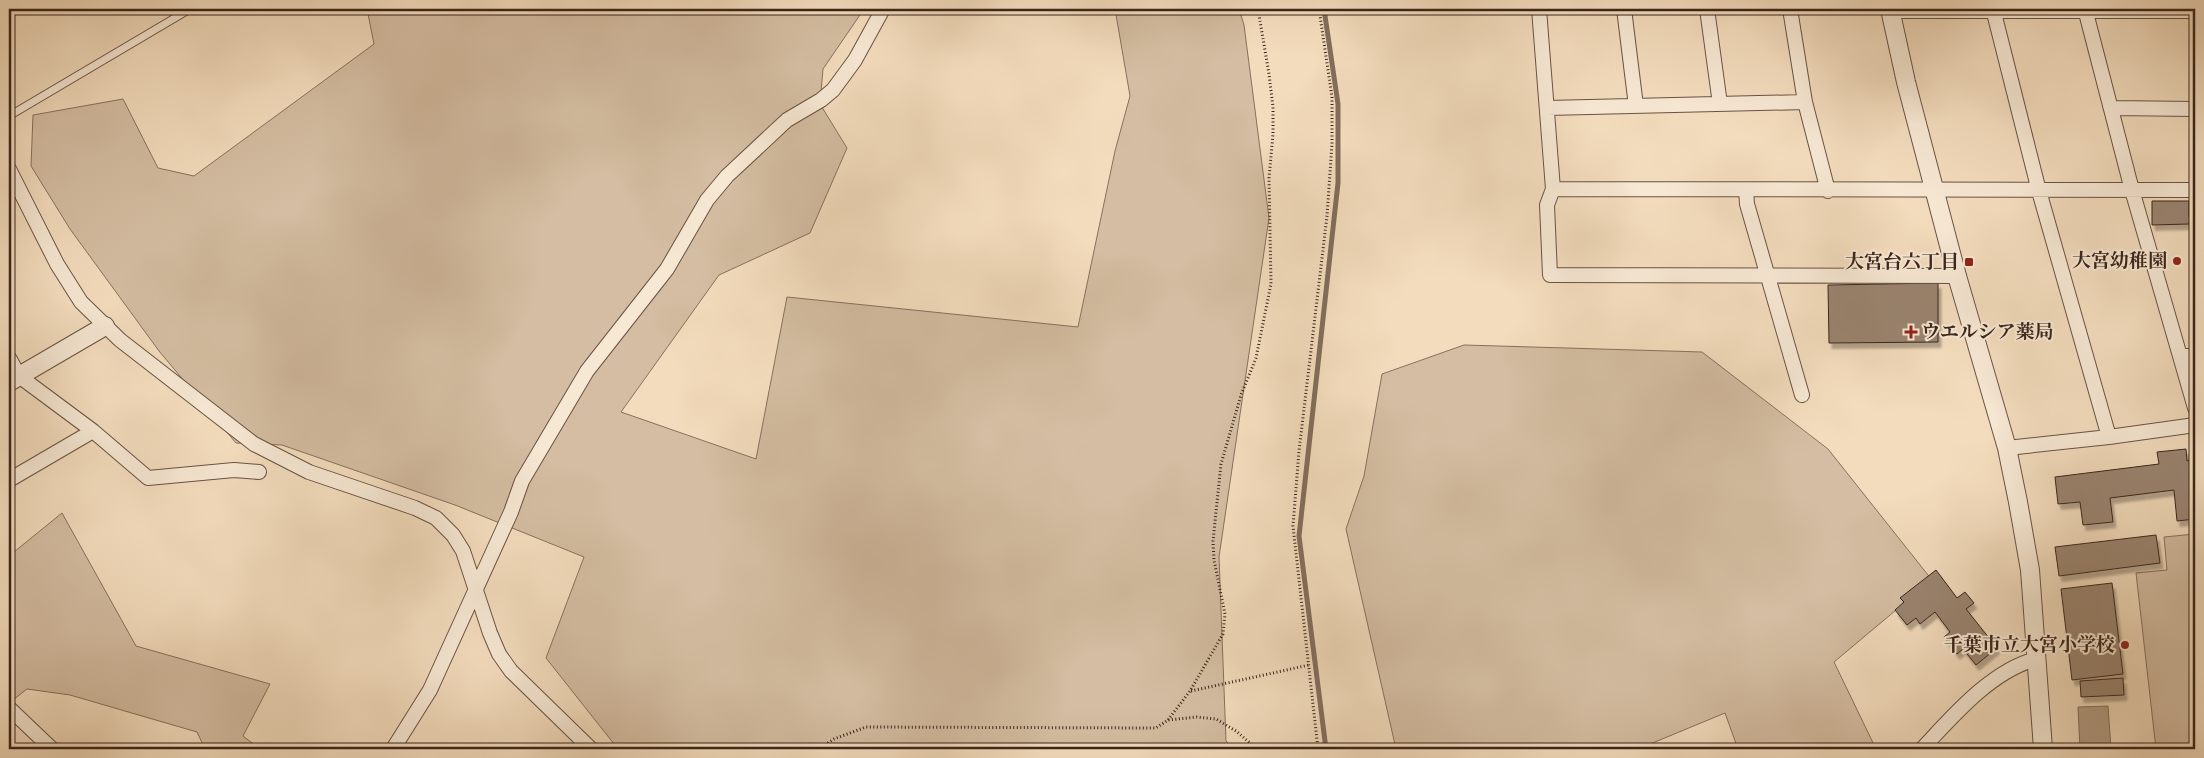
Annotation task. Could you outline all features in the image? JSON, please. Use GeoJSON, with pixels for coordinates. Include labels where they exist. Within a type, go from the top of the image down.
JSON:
{"type":"FeatureCollection","features":[{"type":"Feature","properties":{"kind":"street"},"geometry":{"type":"LineString","coordinates":[[393,749],[430,690],[511,512],[522,481],[587,370],[667,269],[707,200],[727,176],[787,120],[821,100],[833,90],[855,60],[884,9]]}},
{"type":"Feature","properties":{"kind":"street"},"geometry":{"type":"LineString","coordinates":[[1539,9],[1553,189],[1547,205],[1550,275],[1958,276]]}},
{"type":"Feature","properties":{"kind":"street"},"geometry":{"type":"LineString","coordinates":[[1624,9],[1636,106]]}},
{"type":"Feature","properties":{"kind":"street"},"geometry":{"type":"LineString","coordinates":[[1707,9],[1720,104]]}},
{"type":"Feature","properties":{"kind":"street"},"geometry":{"type":"LineString","coordinates":[[1790,9],[1805,102],[1828,191]]}},
{"type":"Feature","properties":{"kind":"street"},"geometry":{"type":"LineString","coordinates":[[2043,749],[2030,570],[2007,448],[1906,82],[1890,10],[2195,11]]}},
{"type":"Feature","properties":{"kind":"street"},"geometry":{"type":"LineString","coordinates":[[1994,10],[2039,191],[2109,437]]}},
{"type":"Feature","properties":{"kind":"street"},"geometry":{"type":"LineString","coordinates":[[2085,10],[2132,190],[2195,408]]}},
{"type":"Feature","properties":{"kind":"street"},"geometry":{"type":"LineString","coordinates":[[1547,108],[1805,102]]}},
{"type":"Feature","properties":{"kind":"street"},"geometry":{"type":"LineString","coordinates":[[2112,108],[2195,109]]}},
{"type":"Feature","properties":{"kind":"street"},"geometry":{"type":"LineString","coordinates":[[10,176],[57,264],[81,302],[120,340],[254,444],[309,472],[415,508],[436,518],[454,535],[463,551],[499,654],[511,671],[591,749]]}},
{"type":"Feature","properties":{"kind":"street"},"geometry":{"type":"LineString","coordinates":[[1553,189],[1828,191],[2195,190]]}},
{"type":"Feature","properties":{"kind":"street"},"geometry":{"type":"LineString","coordinates":[[1746,190],[1747,204],[1802,395]]}},
{"type":"Feature","properties":{"kind":"street"},"geometry":{"type":"LineString","coordinates":[[14,379],[105,326]]}},
{"type":"Feature","properties":{"kind":"street"},"geometry":{"type":"LineString","coordinates":[[2180,356],[2195,356]]}},
{"type":"Feature","properties":{"kind":"street"},"geometry":{"type":"LineString","coordinates":[[9,358],[14,379],[93,431],[148,478],[234,470],[259,472]]}},
{"type":"Feature","properties":{"kind":"street"},"geometry":{"type":"LineString","coordinates":[[2007,448],[2195,425]]}},
{"type":"Feature","properties":{"kind":"street"},"geometry":{"type":"LineString","coordinates":[[9,480],[93,431]]}},
{"type":"Feature","properties":{"kind":"street"},"geometry":{"type":"LineString","coordinates":[[1922,749],[1961,707],[2008,671],[2024,662],[2036,659]]}},
{"type":"Feature","properties":{"kind":"street"},"geometry":{"type":"LineString","coordinates":[[9,708],[52,749]]}},
{"type":"Feature","properties":{"kind":"lane"},"geometry":{"type":"LineString","coordinates":[[9,116],[190,9]]}},
{"type":"Feature","properties":{"kind":"path"},"geometry":{"type":"LineString","coordinates":[[820,749],[834,739],[866,727],[1156,728],[1168,720],[1190,691],[1218,645],[1225,614],[1214,560],[1213,541],[1221,464],[1241,395],[1256,358],[1271,284],[1269,178],[1274,134],[1273,107],[1270,74],[1258,9]]}},
{"type":"Feature","properties":{"kind":"path"},"geometry":{"type":"LineString","coordinates":[[1318,749],[1293,526],[1299,451],[1327,216],[1332,144],[1332,97],[1319,9]]}},
{"type":"Feature","properties":{"kind":"path"},"geometry":{"type":"LineString","coordinates":[[1190,691],[1309,664]]}},
{"type":"Feature","properties":{"kind":"path"},"geometry":{"type":"LineString","coordinates":[[1168,720],[1197,717],[1216,719],[1236,731],[1257,749]]}},
{"type":"Feature","properties":{"kind":"shaded area"},"geometry":{"type":"Polygon","coordinates":[[[367,9],[864,9],[823,69],[820,104],[847,148],[810,233],[719,275],[621,412],[756,459],[787,297],[1078,327],[1115,151],[1130,96],[1115,9],[1239,9],[1244,25],[1269,218],[1219,557],[1226,741],[1234,749],[618,749],[546,658],[584,557],[455,505],[282,445],[236,443],[159,351],[70,229],[31,166],[33,115],[123,99],[158,168],[194,176],[374,44],[367,9]]]}},
{"type":"Feature","properties":{"kind":"shaded area"},"geometry":{"type":"Polygon","coordinates":[[[1464,345],[1702,352],[1828,449],[1932,580],[1834,662],[1876,749],[1738,749],[1725,713],[1638,749],[1396,749],[1346,529],[1364,476],[1382,374],[1464,345]]]}},
{"type":"Feature","properties":{"kind":"shaded area"},"geometry":{"type":"Polygon","coordinates":[[[62,513],[136,646],[270,684],[243,736],[260,749],[205,749],[197,732],[70,695],[27,689],[13,700],[9,697],[9,556],[62,513]]]}},
{"type":"Feature","properties":{"kind":"shaded area"},"geometry":{"type":"Polygon","coordinates":[[[2195,534],[2195,748],[2156,749],[2136,573],[2167,570],[2164,537],[2195,534]]]}},
{"type":"Feature","properties":{"kind":"shaded area"},"geometry":{"type":"Polygon","coordinates":[[[2108,706],[2111,749],[2080,749],[2078,707],[2108,706]]]}},
{"type":"Feature","properties":{"kind":"building"},"geometry":{"type":"Polygon","coordinates":[[[2152,201],[2189,201],[2189,217],[2195,216],[2195,221],[2189,222],[2189,224],[2152,225],[2152,201]]]}},
{"type":"Feature","properties":{"kind":"building"},"geometry":{"type":"Polygon","coordinates":[[[2195,204],[2195,216],[2192,205],[2195,204]]]}},
{"type":"Feature","properties":{"kind":"building"},"geometry":{"type":"Polygon","coordinates":[[[1938,283],[1938,342],[1829,343],[1828,285],[1938,283]]]}},
{"type":"Feature","properties":{"kind":"building"},"geometry":{"type":"Polygon","coordinates":[[[2190,297],[2195,297],[2195,309],[2190,309],[2190,297]]]}},
{"type":"Feature","properties":{"kind":"building"},"geometry":{"type":"Polygon","coordinates":[[[2186,449],[2187,461],[2195,459],[2195,519],[2177,521],[2174,490],[2110,498],[2113,522],[2083,525],[2080,502],[2058,504],[2055,477],[2159,464],[2157,452],[2186,449]]]}},
{"type":"Feature","properties":{"kind":"building"},"geometry":{"type":"Polygon","coordinates":[[[2156,535],[2160,563],[2059,576],[2055,547],[2156,535]]]}},
{"type":"Feature","properties":{"kind":"building"},"geometry":{"type":"Polygon","coordinates":[[[1936,570],[1957,598],[1965,592],[1974,603],[1966,609],[1997,648],[1976,665],[1963,649],[1957,654],[1944,637],[1950,632],[1935,612],[1920,624],[1916,618],[1907,625],[1895,610],[1904,602],[1900,598],[1936,570]]]}},
{"type":"Feature","properties":{"kind":"building"},"geometry":{"type":"Polygon","coordinates":[[[2112,583],[2123,674],[2072,680],[2061,589],[2112,583]]]}},
{"type":"Feature","properties":{"kind":"building"},"geometry":{"type":"Polygon","coordinates":[[[2123,678],[2124,695],[2081,697],[2080,681],[2123,678]]]}},
{"type":"Feature","properties":{"kind":"waterway"},"geometry":{"type":"LineString","coordinates":[[1324,9],[1338,104],[1338,183],[1299,536],[1326,749]]}},
{"type":"Feature","properties":{"kind":"place","name":"大宮幼稚園"},"geometry":{"type":"Point","coordinates":[2177,261]}},
{"type":"Feature","properties":{"kind":"place","name":"大宮台六丁目"},"geometry":{"type":"Point","coordinates":[1969,262]}},
{"type":"Feature","properties":{"kind":"place","name":"ウエルシア薬局"},"geometry":{"type":"Point","coordinates":[1911,332]}},
{"type":"Feature","properties":{"kind":"place","name":"千葉市立大宮小学校"},"geometry":{"type":"Point","coordinates":[2125,645]}}]}
